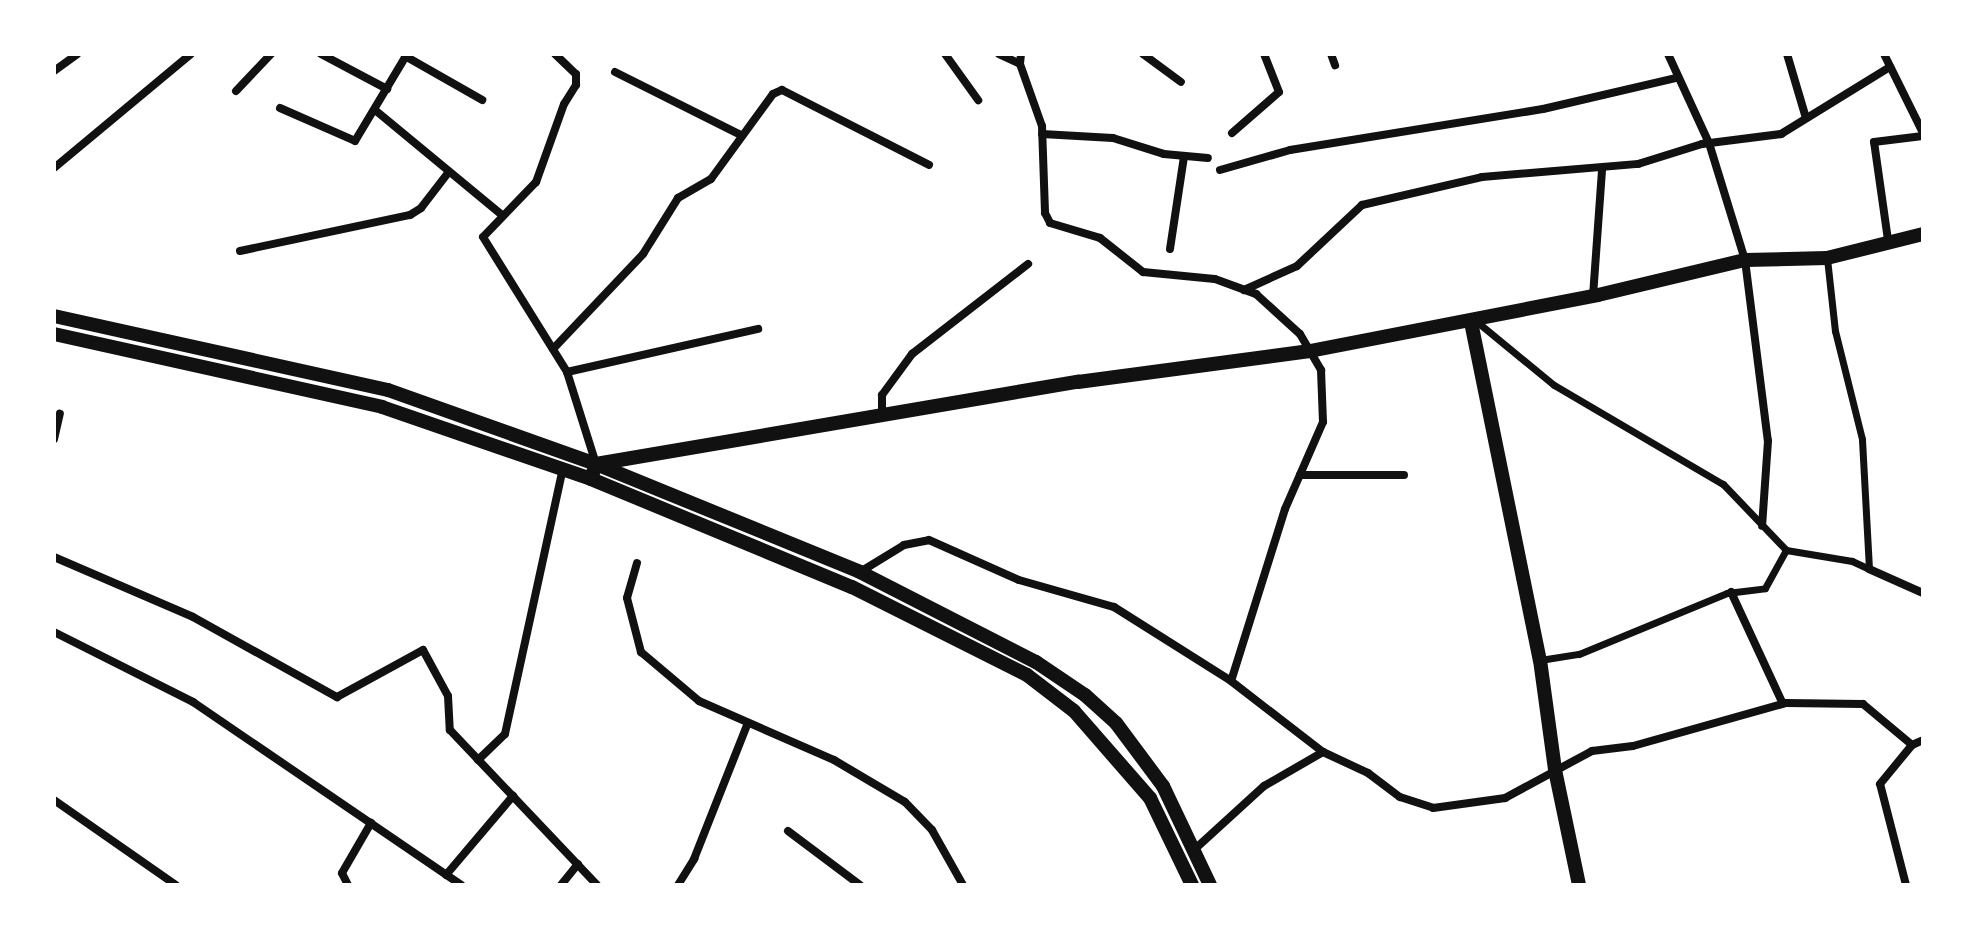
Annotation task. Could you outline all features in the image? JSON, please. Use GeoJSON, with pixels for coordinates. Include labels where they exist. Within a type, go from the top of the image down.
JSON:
{"type":"FeatureCollection","features":[{"type":"Feature","properties":{"kind":"main road"},"geometry":{"type":"LineString","coordinates":[[596,464],[1078,382],[1310,351],[1593,296],[1745,260],[1827,258],[1888,240],[1923,234]]}},
{"type":"Feature","properties":{"kind":"main road"},"geometry":{"type":"LineString","coordinates":[[54,316],[388,390],[596,464],[860,572],[1036,662],[1085,695],[1147,763],[1196,848],[1210,885]]}},
{"type":"Feature","properties":{"kind":"main road"},"geometry":{"type":"LineString","coordinates":[[1473,321],[1540,660],[1555,770],[1579,885]]}},
{"type":"Feature","properties":{"kind":"main road"},"geometry":{"type":"LineString","coordinates":[[54,334],[382,407],[591,479],[852,587],[1027,675],[1074,711],[1135,776],[1164,820],[1190,883]]}},
{"type":"Feature","properties":{"kind":"main road"},"geometry":{"type":"LineString","coordinates":[[591,479],[596,464]]}},
{"type":"Feature","properties":{"kind":"street"},"geometry":{"type":"LineString","coordinates":[[54,71],[77,54]]}},
{"type":"Feature","properties":{"kind":"street"},"geometry":{"type":"LineString","coordinates":[[54,168],[191,54]]}},
{"type":"Feature","properties":{"kind":"street"},"geometry":{"type":"LineString","coordinates":[[236,91],[271,54]]}},
{"type":"Feature","properties":{"kind":"street"},"geometry":{"type":"LineString","coordinates":[[321,54],[387,89]]}},
{"type":"Feature","properties":{"kind":"street"},"geometry":{"type":"LineString","coordinates":[[555,54],[576,74],[576,85],[564,104],[536,182],[483,237],[567,372],[596,464]]}},
{"type":"Feature","properties":{"kind":"street"},"geometry":{"type":"LineString","coordinates":[[945,54],[978,100]]}},
{"type":"Feature","properties":{"kind":"street"},"geometry":{"type":"LineString","coordinates":[[999,54],[1020,59],[1037,100],[1042,134],[1045,213],[1050,223],[1100,238],[1143,272],[1215,279],[1256,294],[1283,317],[1321,370],[1326,409],[1285,509],[1231,681]]}},
{"type":"Feature","properties":{"kind":"street"},"geometry":{"type":"LineString","coordinates":[[1143,54],[1181,82]]}},
{"type":"Feature","properties":{"kind":"street"},"geometry":{"type":"LineString","coordinates":[[1232,133],[1279,92],[1264,54]]}},
{"type":"Feature","properties":{"kind":"street"},"geometry":{"type":"LineString","coordinates":[[1331,54],[1335,65]]}},
{"type":"Feature","properties":{"kind":"street"},"geometry":{"type":"LineString","coordinates":[[1679,54],[1668,56],[1709,143],[1745,260],[1768,441],[1762,526]]}},
{"type":"Feature","properties":{"kind":"street"},"geometry":{"type":"LineString","coordinates":[[1787,54],[1806,118]]}},
{"type":"Feature","properties":{"kind":"street"},"geometry":{"type":"LineString","coordinates":[[1884,54],[1923,134],[1874,142],[1888,240]]}},
{"type":"Feature","properties":{"kind":"street"},"geometry":{"type":"LineString","coordinates":[[280,108],[355,141],[406,55],[482,100]]}},
{"type":"Feature","properties":{"kind":"street"},"geometry":{"type":"LineString","coordinates":[[1243,290],[1297,266],[1362,205],[1482,177],[1602,169],[1709,143],[1781,134],[1890,67]]}},
{"type":"Feature","properties":{"kind":"street"},"geometry":{"type":"LineString","coordinates":[[615,72],[741,135]]}},
{"type":"Feature","properties":{"kind":"street"},"geometry":{"type":"LineString","coordinates":[[1220,170],[1290,150],[1543,109],[1676,78]]}},
{"type":"Feature","properties":{"kind":"street"},"geometry":{"type":"LineString","coordinates":[[553,349],[643,254],[678,198],[711,179],[773,94],[782,90],[929,165]]}},
{"type":"Feature","properties":{"kind":"street"},"geometry":{"type":"LineString","coordinates":[[375,110],[502,215]]}},
{"type":"Feature","properties":{"kind":"street"},"geometry":{"type":"LineString","coordinates":[[1042,134],[1113,138],[1184,156],[1208,158]]}},
{"type":"Feature","properties":{"kind":"street"},"geometry":{"type":"LineString","coordinates":[[1170,249],[1184,156]]}},
{"type":"Feature","properties":{"kind":"street"},"geometry":{"type":"LineString","coordinates":[[1593,296],[1602,169]]}},
{"type":"Feature","properties":{"kind":"street"},"geometry":{"type":"LineString","coordinates":[[240,251],[410,215],[421,208],[448,173]]}},
{"type":"Feature","properties":{"kind":"street"},"geometry":{"type":"LineString","coordinates":[[1827,258],[1835,331],[1862,439],[1869,569]]}},
{"type":"Feature","properties":{"kind":"street"},"geometry":{"type":"LineString","coordinates":[[882,416],[882,395],[912,354],[1028,264]]}},
{"type":"Feature","properties":{"kind":"street"},"geometry":{"type":"LineString","coordinates":[[1473,321],[1554,385],[1723,484],[1786,550],[1852,561],[1923,593]]}},
{"type":"Feature","properties":{"kind":"street"},"geometry":{"type":"LineString","coordinates":[[567,372],[758,329]]}},
{"type":"Feature","properties":{"kind":"street"},"geometry":{"type":"LineString","coordinates":[[54,439],[60,414]]}},
{"type":"Feature","properties":{"kind":"street"},"geometry":{"type":"LineString","coordinates":[[478,760],[505,734],[563,469]]}},
{"type":"Feature","properties":{"kind":"street"},"geometry":{"type":"LineString","coordinates":[[1300,475],[1404,475]]}},
{"type":"Feature","properties":{"kind":"street"},"geometry":{"type":"LineString","coordinates":[[860,572],[904,545],[929,540],[1019,580],[1134,616],[1231,681],[1323,752],[1368,773],[1400,797],[1433,808],[1505,798],[1592,751],[1633,746],[1783,704],[1863,704],[1912,745]]}},
{"type":"Feature","properties":{"kind":"street"},"geometry":{"type":"LineString","coordinates":[[1540,660],[1579,654],[1731,592],[1765,588],[1786,550]]}},
{"type":"Feature","properties":{"kind":"street"},"geometry":{"type":"LineString","coordinates":[[54,557],[193,617],[337,697],[423,650],[448,696],[450,730],[597,885]]}},
{"type":"Feature","properties":{"kind":"street"},"geometry":{"type":"LineString","coordinates":[[637,563],[627,611],[641,652],[699,701],[747,725],[834,760],[905,802],[932,830],[963,885]]}},
{"type":"Feature","properties":{"kind":"street"},"geometry":{"type":"LineString","coordinates":[[1731,592],[1783,704]]}},
{"type":"Feature","properties":{"kind":"street"},"geometry":{"type":"LineString","coordinates":[[54,632],[193,702],[461,885]]}},
{"type":"Feature","properties":{"kind":"street"},"geometry":{"type":"LineString","coordinates":[[678,885],[694,859],[747,725]]}},
{"type":"Feature","properties":{"kind":"street"},"geometry":{"type":"LineString","coordinates":[[1906,885],[1880,784],[1912,745],[1923,740]]}},
{"type":"Feature","properties":{"kind":"street"},"geometry":{"type":"LineString","coordinates":[[1196,848],[1255,793],[1323,752]]}},
{"type":"Feature","properties":{"kind":"street"},"geometry":{"type":"LineString","coordinates":[[446,875],[513,796]]}},
{"type":"Feature","properties":{"kind":"street"},"geometry":{"type":"LineString","coordinates":[[54,800],[176,885]]}},
{"type":"Feature","properties":{"kind":"street"},"geometry":{"type":"LineString","coordinates":[[348,885],[342,873],[371,823]]}},
{"type":"Feature","properties":{"kind":"street"},"geometry":{"type":"LineString","coordinates":[[788,831],[860,885]]}},
{"type":"Feature","properties":{"kind":"street"},"geometry":{"type":"LineString","coordinates":[[561,885],[578,864]]}}]}
